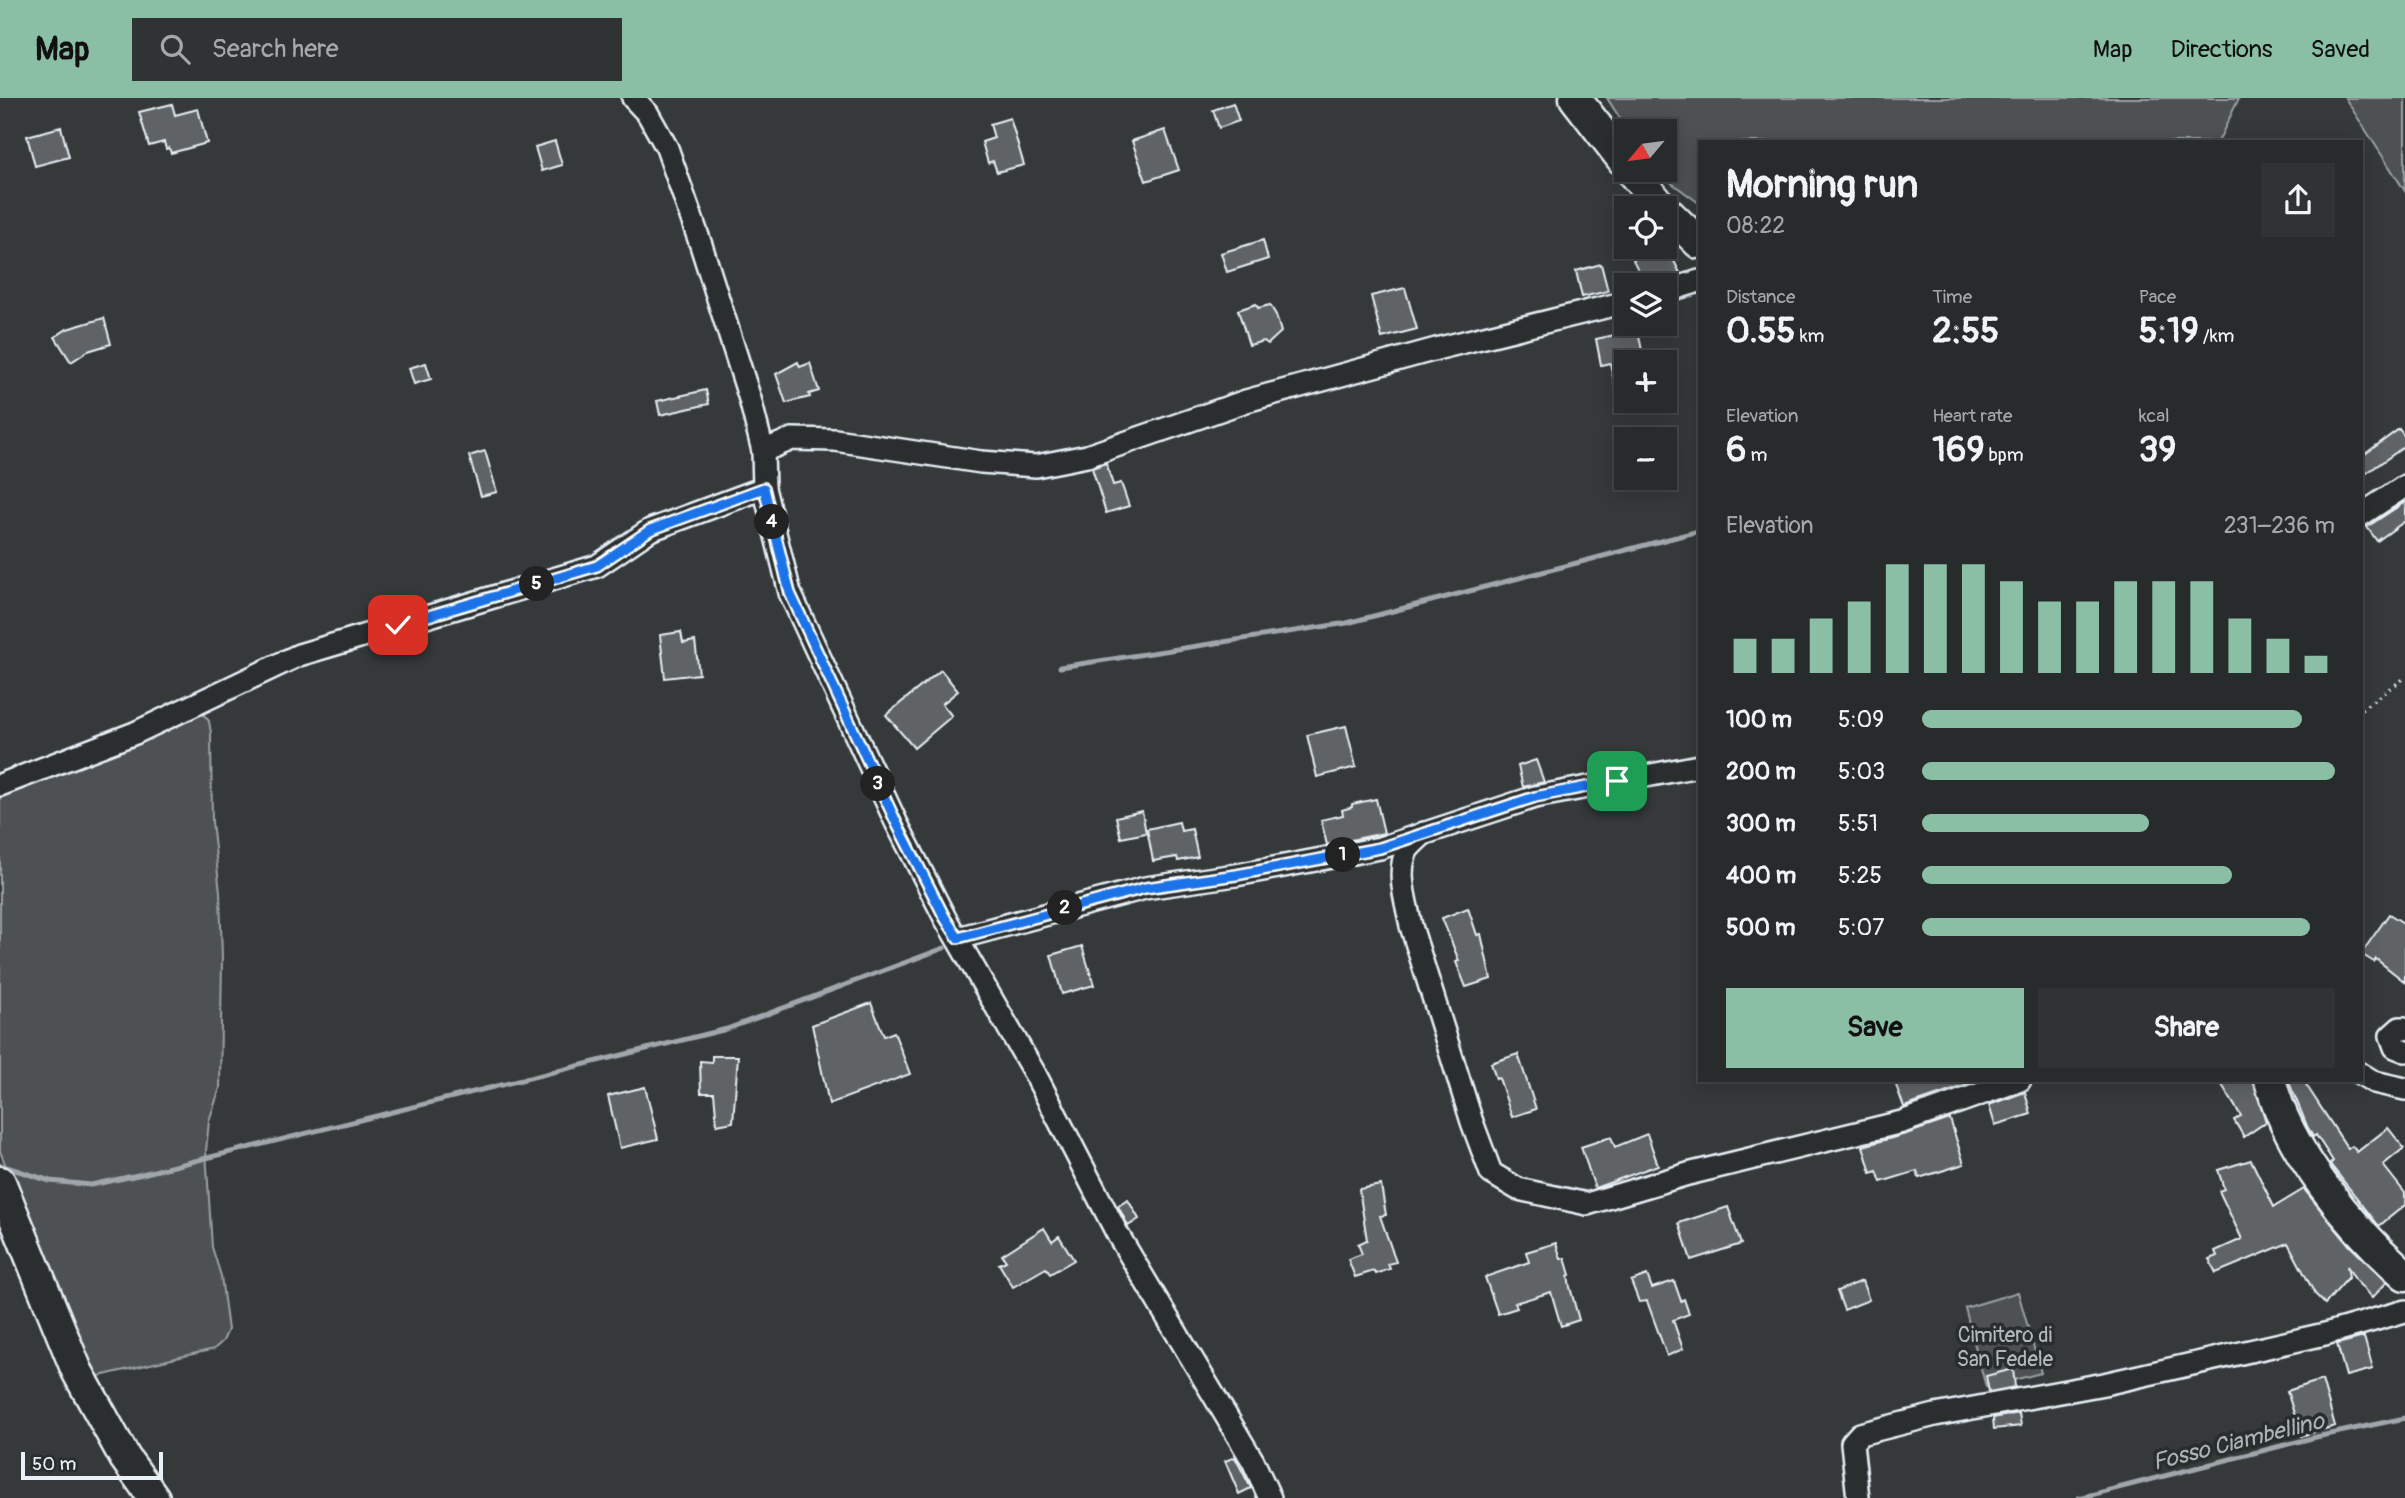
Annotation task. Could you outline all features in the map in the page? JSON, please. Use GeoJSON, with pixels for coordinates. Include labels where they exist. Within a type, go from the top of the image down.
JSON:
{"type":"FeatureCollection","features":[{"type":"Feature","properties":{"kind":"main road"},"geometry":{"type":"LineString","coordinates":[[1574,98],[1614,149]]}},
{"type":"Feature","properties":{"kind":"main road"},"geometry":{"type":"LineString","coordinates":[[1640,182],[1653,196]]}},
{"type":"Feature","properties":{"kind":"main road"},"geometry":{"type":"LineString","coordinates":[[1677,222],[1698,242]]}},
{"type":"Feature","properties":{"kind":"main road"},"geometry":{"type":"LineString","coordinates":[[2271,1082],[2290,1130],[2309,1163],[2379,1252],[2405,1275]]}},
{"type":"Feature","properties":{"kind":"main road"},"geometry":{"type":"LineString","coordinates":[[0,1182],[77,1371],[125,1458],[153,1498]]}},
{"type":"Feature","properties":{"kind":"street"},"geometry":{"type":"LineString","coordinates":[[633,98],[648,114],[667,148],[750,398],[762,451],[764,488],[790,593],[896,822],[945,918],[1035,1074],[1118,1235],[1253,1461],[1270,1498]]}},
{"type":"Feature","properties":{"kind":"street"},"geometry":{"type":"LineString","coordinates":[[1677,288],[1698,281]]}},
{"type":"Feature","properties":{"kind":"street"},"geometry":{"type":"LineString","coordinates":[[762,451],[792,439],[835,440],[981,462],[1036,466],[1087,456],[1246,401],[1440,348],[1614,305]]}},
{"type":"Feature","properties":{"kind":"street"},"geometry":{"type":"LineString","coordinates":[[2363,514],[2405,486]]}},
{"type":"Feature","properties":{"kind":"street"},"geometry":{"type":"LineString","coordinates":[[0,785],[135,733],[299,655],[597,566],[650,530],[764,488]]}},
{"type":"Feature","properties":{"kind":"street"},"geometry":{"type":"LineString","coordinates":[[958,938],[1134,890],[1236,875],[1380,848],[1535,797],[1698,766]]}},
{"type":"Feature","properties":{"kind":"street"},"geometry":{"type":"LineString","coordinates":[[1424,834],[1408,849],[1403,863],[1405,896],[1411,926],[1472,1122],[1491,1173],[1518,1189],[1587,1204],[1688,1174],[1902,1122],[2014,1082]]}},
{"type":"Feature","properties":{"kind":"street"},"geometry":{"type":"LineString","coordinates":[[2405,1028],[2400,1028],[2391,1036],[2396,1047],[2405,1051]]}},
{"type":"Feature","properties":{"kind":"street"},"geometry":{"type":"LineString","coordinates":[[2363,1075],[2374,1083],[2405,1089]]}},
{"type":"Feature","properties":{"kind":"street"},"geometry":{"type":"LineString","coordinates":[[1857,1498],[1852,1443],[1860,1434],[1935,1415],[2104,1384],[2325,1334],[2405,1311]]}},
{"type":"Feature","properties":{"kind":"path"},"geometry":{"type":"LineString","coordinates":[[2363,708],[2405,678]]}},
{"type":"Feature","properties":{"kind":"green space"},"geometry":{"type":"Polygon","coordinates":[[[1607,98],[2239,98],[2219,140],[1698,140],[1698,202],[1670,182],[1677,182],[1677,119],[1620,119],[1607,98]]]}},
{"type":"Feature","properties":{"kind":"green space"},"geometry":{"type":"Polygon","coordinates":[[[2345,98],[2405,98],[2405,191],[2345,98]]]}},
{"type":"Feature","properties":{"kind":"green space"},"geometry":{"type":"Polygon","coordinates":[[[195,714],[204,715],[209,721],[211,733],[212,822],[220,892],[220,1088],[209,1121],[206,1151],[212,1247],[221,1276],[228,1330],[223,1341],[214,1349],[95,1377],[62,1307],[0,1151],[0,793],[195,714]]]}},
{"type":"Feature","properties":{"kind":"green space","name":"Cimitero di San Fedele"},"geometry":{"type":"Polygon","coordinates":[[[2018,1292],[2041,1373],[1986,1387],[1965,1308],[2018,1292]]]}},
{"type":"Feature","properties":{"kind":"building"},"geometry":{"type":"Polygon","coordinates":[[[1233,103],[1239,121],[1219,128],[1213,110],[1233,103]]]}},
{"type":"Feature","properties":{"kind":"building"},"geometry":{"type":"Polygon","coordinates":[[[172,104],[175,115],[198,109],[207,143],[171,153],[164,142],[149,146],[139,112],[172,104]]]}},
{"type":"Feature","properties":{"kind":"building"},"geometry":{"type":"Polygon","coordinates":[[[1010,118],[1024,165],[997,172],[993,161],[988,163],[982,142],[994,138],[990,124],[1010,118]]]}},
{"type":"Feature","properties":{"kind":"building"},"geometry":{"type":"Polygon","coordinates":[[[61,127],[69,157],[35,166],[27,136],[61,127]]]}},
{"type":"Feature","properties":{"kind":"building"},"geometry":{"type":"Polygon","coordinates":[[[1165,130],[1179,170],[1146,181],[1132,141],[1165,130]]]}},
{"type":"Feature","properties":{"kind":"building"},"geometry":{"type":"Polygon","coordinates":[[[555,141],[562,165],[542,171],[535,147],[555,141]]]}},
{"type":"Feature","properties":{"kind":"building"},"geometry":{"type":"Polygon","coordinates":[[[1263,240],[1268,259],[1227,272],[1221,253],[1263,240]]]}},
{"type":"Feature","properties":{"kind":"building"},"geometry":{"type":"Polygon","coordinates":[[[1673,259],[1680,273],[1640,273],[1633,260],[1673,259]]]}},
{"type":"Feature","properties":{"kind":"building"},"geometry":{"type":"Polygon","coordinates":[[[1601,264],[1608,291],[1582,297],[1576,271],[1601,264]]]}},
{"type":"Feature","properties":{"kind":"building"},"geometry":{"type":"Polygon","coordinates":[[[1405,288],[1417,329],[1382,338],[1371,296],[1405,288]]]}},
{"type":"Feature","properties":{"kind":"building"},"geometry":{"type":"Polygon","coordinates":[[[1256,304],[1258,308],[1270,305],[1276,315],[1281,332],[1268,344],[1264,341],[1249,345],[1238,310],[1256,304]]]}},
{"type":"Feature","properties":{"kind":"building"},"geometry":{"type":"Polygon","coordinates":[[[104,318],[111,344],[88,351],[71,362],[55,337],[67,329],[104,318]]]}},
{"type":"Feature","properties":{"kind":"building"},"geometry":{"type":"Polygon","coordinates":[[[1614,335],[1639,336],[1642,350],[1614,350],[1614,381],[1610,363],[1601,365],[1596,339],[1614,335]]]}},
{"type":"Feature","properties":{"kind":"building"},"geometry":{"type":"Polygon","coordinates":[[[798,362],[800,367],[810,363],[819,391],[809,394],[810,397],[786,403],[776,374],[798,362]]]}},
{"type":"Feature","properties":{"kind":"building"},"geometry":{"type":"Polygon","coordinates":[[[426,363],[431,379],[414,384],[409,368],[426,363]]]}},
{"type":"Feature","properties":{"kind":"building"},"geometry":{"type":"Polygon","coordinates":[[[706,390],[709,404],[660,415],[657,401],[706,390]]]}},
{"type":"Feature","properties":{"kind":"building"},"geometry":{"type":"Polygon","coordinates":[[[2399,429],[2405,437],[2405,446],[2363,476],[2363,456],[2399,429]]]}},
{"type":"Feature","properties":{"kind":"building"},"geometry":{"type":"Polygon","coordinates":[[[485,451],[497,492],[481,496],[469,456],[485,451]]]}},
{"type":"Feature","properties":{"kind":"building"},"geometry":{"type":"Polygon","coordinates":[[[1106,463],[1113,485],[1121,483],[1129,506],[1106,513],[1092,468],[1106,463]]]}},
{"type":"Feature","properties":{"kind":"building"},"geometry":{"type":"Polygon","coordinates":[[[2405,502],[2405,521],[2377,541],[2367,527],[2405,502]]]}},
{"type":"Feature","properties":{"kind":"building"},"geometry":{"type":"Polygon","coordinates":[[[681,632],[683,643],[695,641],[699,674],[665,678],[660,635],[681,632]]]}},
{"type":"Feature","properties":{"kind":"building"},"geometry":{"type":"Polygon","coordinates":[[[941,670],[958,691],[942,704],[952,716],[914,748],[886,715],[941,670]]]}},
{"type":"Feature","properties":{"kind":"building"},"geometry":{"type":"Polygon","coordinates":[[[1346,726],[1356,767],[1317,777],[1307,735],[1346,726]]]}},
{"type":"Feature","properties":{"kind":"building"},"geometry":{"type":"Polygon","coordinates":[[[1536,760],[1544,782],[1523,787],[1518,766],[1536,760]]]}},
{"type":"Feature","properties":{"kind":"building"},"geometry":{"type":"Polygon","coordinates":[[[1376,799],[1384,833],[1327,845],[1321,820],[1343,815],[1342,810],[1352,807],[1352,804],[1376,799]]]}},
{"type":"Feature","properties":{"kind":"building"},"geometry":{"type":"Polygon","coordinates":[[[1142,811],[1146,833],[1121,838],[1116,817],[1142,811]]]}},
{"type":"Feature","properties":{"kind":"building"},"geometry":{"type":"Polygon","coordinates":[[[1179,822],[1181,831],[1192,829],[1198,857],[1178,861],[1177,857],[1153,861],[1147,829],[1179,822]]]}},
{"type":"Feature","properties":{"kind":"building"},"geometry":{"type":"Polygon","coordinates":[[[1468,908],[1477,935],[1481,934],[1491,979],[1466,987],[1442,918],[1468,908]]]}},
{"type":"Feature","properties":{"kind":"building"},"geometry":{"type":"Polygon","coordinates":[[[2389,914],[2405,924],[2405,982],[2376,959],[2374,962],[2363,955],[2363,951],[2389,914]]]}},
{"type":"Feature","properties":{"kind":"building"},"geometry":{"type":"Polygon","coordinates":[[[1082,946],[1094,985],[1062,994],[1051,955],[1082,946]]]}},
{"type":"Feature","properties":{"kind":"building"},"geometry":{"type":"Polygon","coordinates":[[[871,1003],[884,1036],[894,1032],[910,1074],[829,1104],[812,1025],[871,1003]]]}},
{"type":"Feature","properties":{"kind":"building"},"geometry":{"type":"Polygon","coordinates":[[[1518,1054],[1536,1109],[1512,1117],[1491,1063],[1518,1054]]]}},
{"type":"Feature","properties":{"kind":"building"},"geometry":{"type":"Polygon","coordinates":[[[712,1056],[738,1056],[733,1122],[717,1125],[714,1093],[701,1093],[700,1061],[712,1062],[712,1056]]]}},
{"type":"Feature","properties":{"kind":"building"},"geometry":{"type":"Polygon","coordinates":[[[1895,1082],[1976,1082],[1904,1107],[1895,1082]]]}},
{"type":"Feature","properties":{"kind":"building"},"geometry":{"type":"Polygon","coordinates":[[[2220,1082],[2254,1082],[2266,1122],[2244,1137],[2234,1120],[2241,1116],[2220,1082]]]}},
{"type":"Feature","properties":{"kind":"building"},"geometry":{"type":"Polygon","coordinates":[[[2289,1082],[2304,1082],[2348,1149],[2352,1146],[2357,1152],[2388,1128],[2404,1148],[2383,1165],[2405,1193],[2405,1205],[2379,1226],[2330,1164],[2333,1161],[2307,1126],[2289,1082]]]}},
{"type":"Feature","properties":{"kind":"building"},"geometry":{"type":"Polygon","coordinates":[[[645,1087],[658,1139],[620,1148],[608,1096],[645,1087]]]}},
{"type":"Feature","properties":{"kind":"building"},"geometry":{"type":"Polygon","coordinates":[[[2025,1092],[2031,1114],[1995,1125],[1989,1105],[2025,1092]]]}},
{"type":"Feature","properties":{"kind":"building"},"geometry":{"type":"Polygon","coordinates":[[[1950,1119],[1964,1164],[1919,1178],[1917,1171],[1881,1182],[1877,1171],[1871,1173],[1863,1146],[1950,1119]]]}},
{"type":"Feature","properties":{"kind":"building"},"geometry":{"type":"Polygon","coordinates":[[[1647,1134],[1658,1165],[1595,1188],[1581,1147],[1611,1137],[1615,1147],[1647,1134]]]}},
{"type":"Feature","properties":{"kind":"building"},"geometry":{"type":"Polygon","coordinates":[[[2251,1160],[2274,1207],[2304,1189],[2350,1246],[2387,1282],[2372,1298],[2356,1281],[2347,1266],[2349,1277],[2325,1304],[2315,1294],[2288,1243],[2216,1273],[2209,1259],[2217,1256],[2215,1251],[2242,1239],[2219,1191],[2224,1189],[2218,1170],[2251,1160]]]}},
{"type":"Feature","properties":{"kind":"building"},"geometry":{"type":"Polygon","coordinates":[[[1381,1185],[1386,1215],[1380,1216],[1396,1262],[1388,1264],[1390,1269],[1355,1277],[1348,1259],[1362,1254],[1358,1244],[1367,1240],[1359,1189],[1381,1185]]]}},
{"type":"Feature","properties":{"kind":"building"},"geometry":{"type":"Polygon","coordinates":[[[1128,1200],[1139,1219],[1128,1226],[1118,1206],[1128,1200]]]}},
{"type":"Feature","properties":{"kind":"building"},"geometry":{"type":"Polygon","coordinates":[[[1728,1207],[1741,1244],[1691,1260],[1679,1223],[1728,1207]]]}},
{"type":"Feature","properties":{"kind":"building"},"geometry":{"type":"Polygon","coordinates":[[[1044,1228],[1052,1241],[1059,1236],[1074,1260],[1050,1274],[1046,1268],[1013,1287],[999,1264],[1006,1261],[1002,1255],[1044,1228]]]}},
{"type":"Feature","properties":{"kind":"building"},"geometry":{"type":"Polygon","coordinates":[[[1556,1243],[1561,1259],[1565,1258],[1579,1320],[1561,1326],[1551,1292],[1515,1303],[1517,1308],[1498,1314],[1485,1277],[1529,1262],[1526,1252],[1556,1243]]]}},
{"type":"Feature","properties":{"kind":"building"},"geometry":{"type":"Polygon","coordinates":[[[1647,1275],[1652,1288],[1674,1281],[1689,1314],[1673,1320],[1683,1349],[1667,1356],[1647,1301],[1639,1302],[1631,1281],[1647,1275]]]}},
{"type":"Feature","properties":{"kind":"building"},"geometry":{"type":"Polygon","coordinates":[[[1862,1281],[1869,1300],[1844,1310],[1837,1291],[1862,1281]]]}},
{"type":"Feature","properties":{"kind":"building"},"geometry":{"type":"Polygon","coordinates":[[[2364,1337],[2373,1369],[2346,1376],[2337,1344],[2364,1337]]]}},
{"type":"Feature","properties":{"kind":"building"},"geometry":{"type":"Polygon","coordinates":[[[2013,1369],[2015,1387],[1989,1392],[1986,1376],[2013,1369]]]}},
{"type":"Feature","properties":{"kind":"building"},"geometry":{"type":"Polygon","coordinates":[[[2322,1380],[2335,1426],[2301,1436],[2287,1391],[2322,1380]]]}},
{"type":"Feature","properties":{"kind":"building"},"geometry":{"type":"Polygon","coordinates":[[[2019,1413],[2021,1426],[1994,1429],[1993,1418],[2019,1413]]]}},
{"type":"Feature","properties":{"kind":"building"},"geometry":{"type":"Polygon","coordinates":[[[1235,1457],[1251,1488],[1239,1494],[1225,1461],[1235,1457]]]}},
{"type":"Feature","properties":{"kind":"waterway"},"geometry":{"type":"LineString","coordinates":[[1060,667],[1347,623],[1698,531]]}},
{"type":"Feature","properties":{"kind":"waterway"},"geometry":{"type":"LineString","coordinates":[[0,1165],[50,1181],[91,1185],[138,1175],[727,1029],[944,948]]}},
{"type":"Feature","properties":{"kind":"waterway","name":"Fosso Ciambellino"},"geometry":{"type":"LineString","coordinates":[[2079,1498],[2316,1437],[2405,1418]]}},
{"type":"Feature","properties":{"kind":"route"},"geometry":{"type":"LineString","coordinates":[[398,625],[597,566],[650,530],[764,488],[790,593],[896,822],[958,938],[1145,888],[1236,875],[1380,848],[1535,797],[1617,781]]}}]}
